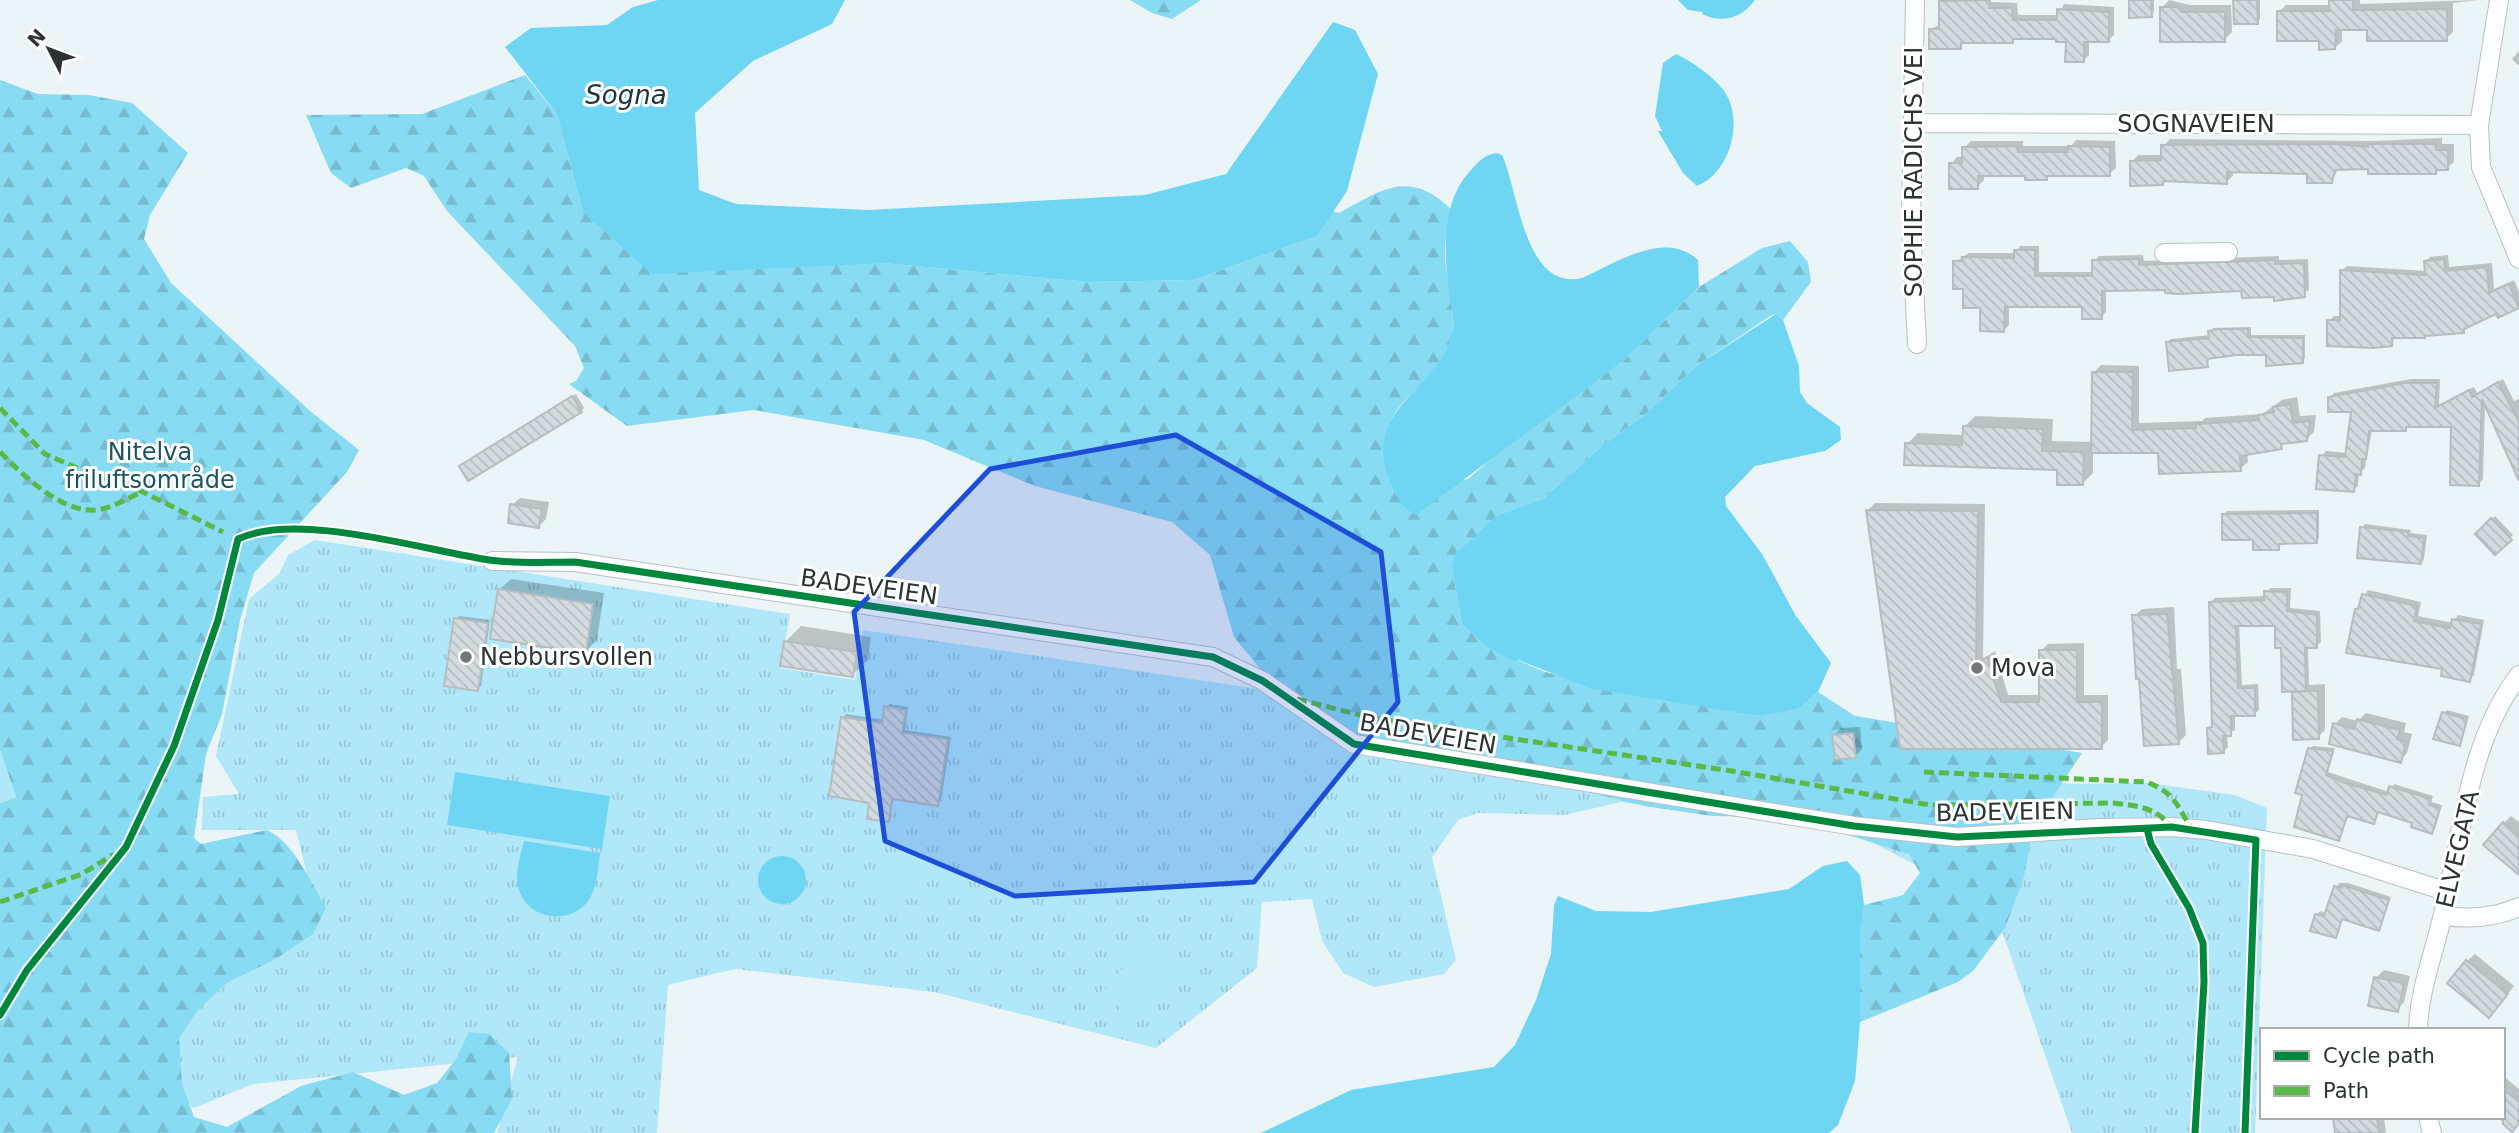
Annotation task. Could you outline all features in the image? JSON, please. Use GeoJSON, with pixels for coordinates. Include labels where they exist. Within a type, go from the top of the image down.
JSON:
{"type":"FeatureCollection","features":[{"type":"Feature","properties":{"kind":"street","name":"SOPHIE RADICHS VEI"},"geometry":{"type":"LineString","coordinates":[[1915,0],[1911,223],[1917,344]]}},
{"type":"Feature","properties":{"kind":"street"},"geometry":{"type":"LineString","coordinates":[[2499,0],[2479,125],[2481,167],[2519,258]]}},
{"type":"Feature","properties":{"kind":"street","name":"SOGNAVEIEN"},"geometry":{"type":"LineString","coordinates":[[1913,123],[2479,125]]}},
{"type":"Feature","properties":{"kind":"street"},"geometry":{"type":"LineString","coordinates":[[2164,253],[2228,252]]}},
{"type":"Feature","properties":{"kind":"street","name":"BADEVEIEN"},"geometry":{"type":"LineString","coordinates":[[492,561],[575,562],[1213,657],[1263,681],[1354,744],[1854,826],[1957,837],[2099,828],[2172,827],[2206,830],[2313,849],[2448,892]]}},
{"type":"Feature","properties":{"kind":"street","name":"ELVEGATA"},"geometry":{"type":"LineString","coordinates":[[2417,1028],[2427,968],[2443,916],[2478,759],[2498,705],[2519,675]]}},
{"type":"Feature","properties":{"kind":"street"},"geometry":{"type":"LineString","coordinates":[[2443,916],[2468,919],[2502,914],[2519,907]]}},
{"type":"Feature","properties":{"kind":"highlighted area"},"geometry":{"type":"Polygon","coordinates":[[[1176,435],[1381,552],[1398,702],[1254,882],[1015,896],[885,841],[854,612],[990,469],[1176,435]]]}},
{"type":"Feature","properties":{"kind":"green space"},"geometry":{"type":"Polygon","coordinates":[[[1130,0],[1201,0],[1172,19],[1152,13],[1130,0]]]}},
{"type":"Feature","properties":{"kind":"green space"},"geometry":{"type":"Polygon","coordinates":[[[525,75],[557,114],[583,212],[883,263],[1088,282],[1193,280],[1317,236],[1332,211],[1339,213],[1369,197],[1396,187],[1422,189],[1451,209],[1445,251],[1453,326],[1448,349],[1437,368],[1394,415],[1386,435],[1386,461],[1396,495],[1468,479],[1513,440],[1623,361],[1699,287],[1762,248],[1790,241],[1808,262],[1811,282],[1783,320],[1776,314],[1770,316],[1696,366],[1647,413],[1603,445],[1543,499],[1521,508],[1452,567],[1462,624],[1487,647],[1545,672],[1761,716],[1798,709],[1818,692],[1855,716],[2082,753],[2033,827],[2024,877],[2005,928],[1973,971],[1958,982],[1860,1022],[1860,936],[1864,905],[1903,895],[1920,873],[1909,854],[1829,829],[1776,817],[1712,816],[1644,806],[1534,778],[1478,768],[1341,732],[1266,676],[1234,637],[1210,555],[1172,522],[1035,486],[924,440],[754,410],[627,426],[569,384],[576,381],[584,368],[575,346],[447,211],[424,176],[406,168],[351,188],[331,173],[306,115],[422,114],[525,75]]]}},
{"type":"Feature","properties":{"kind":"green space","name":"Nitelva friluftsområde"},"geometry":{"type":"Polygon","coordinates":[[[0,80],[38,94],[88,95],[132,103],[188,153],[150,215],[144,239],[171,283],[310,411],[359,450],[347,472],[254,573],[240,620],[222,714],[206,754],[194,838],[201,844],[267,830],[286,844],[294,854],[326,908],[313,934],[276,959],[228,982],[198,1010],[179,1038],[182,1084],[194,1117],[227,1127],[301,1086],[353,1072],[404,1095],[437,1083],[456,1059],[469,1032],[489,1034],[509,1053],[512,1099],[494,1133],[0,1133],[0,803],[16,797],[0,750],[0,80]]]}},
{"type":"Feature","properties":{"kind":"green space"},"geometry":{"type":"Polygon","coordinates":[[[315,540],[790,614],[781,668],[855,680],[863,630],[1259,689],[1274,681],[1874,770],[2074,784],[2149,783],[2235,795],[2267,808],[2255,1133],[2072,1133],[1993,905],[1850,831],[1621,802],[1565,815],[1478,813],[1458,820],[1432,857],[1456,960],[1444,974],[1374,987],[1343,973],[1322,941],[1312,899],[1262,902],[1257,968],[1156,1048],[934,992],[735,969],[668,985],[657,1133],[497,1133],[518,1057],[253,1084],[194,1108],[179,1097],[178,1007],[318,920],[296,830],[202,830],[203,797],[239,794],[216,756],[249,599],[279,574],[288,555],[315,540]]]}},
{"type":"Feature","properties":{"kind":"green space"},"geometry":{"type":"Polygon","coordinates":[[[0,750],[16,797],[0,803],[0,750]]]}},
{"type":"Feature","properties":{"kind":"green space"},"geometry":{"type":"Polygon","coordinates":[[[901,854],[931,860],[918,900],[884,891],[878,886],[883,875],[896,872],[901,854]]]}},
{"type":"Feature","properties":{"kind":"green space"},"geometry":{"type":"Polygon","coordinates":[[[1147,940],[1179,968],[1133,1020],[1102,992],[1147,940]]]}},
{"type":"Feature","properties":{"kind":"water","name":"Sogna"},"geometry":{"type":"Polygon","coordinates":[[[658,0],[845,0],[832,24],[753,61],[695,113],[699,190],[736,204],[869,210],[1145,195],[1226,174],[1333,22],[1355,30],[1378,74],[1347,191],[1317,236],[1193,280],[1088,282],[883,263],[652,274],[583,212],[557,114],[505,47],[531,28],[607,25],[633,7],[658,0]]]}},
{"type":"Feature","properties":{"kind":"water"},"geometry":{"type":"Polygon","coordinates":[[[1678,0],[1755,0],[1732,18],[1717,19],[1702,14],[1703,12],[1688,10],[1678,0]]]}},
{"type":"Feature","properties":{"kind":"water"},"geometry":{"type":"Polygon","coordinates":[[[1676,54],[1702,70],[1719,85],[1730,103],[1733,116],[1731,144],[1726,158],[1718,170],[1697,186],[1683,173],[1658,131],[1662,131],[1655,116],[1663,63],[1676,54]]]}},
{"type":"Feature","properties":{"kind":"water"},"geometry":{"type":"Polygon","coordinates":[[[1496,153],[1502,155],[1527,235],[1536,255],[1547,269],[1563,278],[1582,278],[1640,252],[1671,248],[1685,251],[1698,260],[1699,287],[1623,361],[1416,515],[1400,501],[1390,482],[1383,456],[1385,435],[1394,416],[1435,368],[1446,350],[1453,329],[1446,260],[1450,212],[1461,183],[1471,170],[1479,161],[1496,153]]]}},
{"type":"Feature","properties":{"kind":"water"},"geometry":{"type":"Polygon","coordinates":[[[1776,314],[1783,320],[1799,366],[1800,392],[1807,403],[1840,427],[1841,440],[1825,451],[1755,466],[1725,497],[1726,506],[1762,554],[1796,616],[1831,663],[1818,692],[1798,709],[1761,716],[1593,689],[1518,660],[1516,662],[1487,647],[1462,624],[1452,567],[1456,554],[1495,517],[1543,499],[1603,445],[1647,413],[1696,366],[1776,314]]]}},
{"type":"Feature","properties":{"kind":"water"},"geometry":{"type":"Polygon","coordinates":[[[455,772],[610,796],[602,849],[447,825],[455,772]]]}},
{"type":"Feature","properties":{"kind":"water"},"geometry":{"type":"Polygon","coordinates":[[[524,841],[600,853],[595,886],[584,906],[564,916],[553,916],[532,909],[524,901],[517,878],[524,841]]]}},
{"type":"Feature","properties":{"kind":"water"},"geometry":{"type":"Polygon","coordinates":[[[782,856],[799,863],[806,880],[799,897],[782,904],[765,897],[758,880],[765,863],[782,856]]]}},
{"type":"Feature","properties":{"kind":"water"},"geometry":{"type":"Polygon","coordinates":[[[1847,861],[1860,875],[1864,905],[1860,936],[1860,1022],[1855,1081],[1838,1125],[1829,1133],[1261,1133],[1351,1090],[1494,1067],[1515,1045],[1536,1000],[1551,954],[1554,905],[1558,896],[1596,911],[1651,912],[1789,889],[1823,866],[1847,861]]]}},
{"type":"Feature","properties":{"kind":"building"},"geometry":{"type":"Polygon","coordinates":[[[1990,0],[1989,8],[2012,8],[2013,20],[2057,20],[2057,9],[2109,12],[2109,42],[2084,42],[2084,62],[2065,62],[2066,42],[2056,42],[2056,39],[2013,39],[2013,43],[1961,43],[1961,49],[1929,49],[1929,29],[1939,29],[1939,1],[1990,0]]]}},
{"type":"Feature","properties":{"kind":"building"},"geometry":{"type":"Polygon","coordinates":[[[2129,0],[2151,0],[2152,17],[2129,18],[2129,0]]]}},
{"type":"Feature","properties":{"kind":"building"},"geometry":{"type":"Polygon","coordinates":[[[2233,0],[2257,0],[2258,24],[2234,24],[2233,0]]]}},
{"type":"Feature","properties":{"kind":"building"},"geometry":{"type":"Polygon","coordinates":[[[2329,0],[2353,0],[2353,10],[2447,9],[2447,41],[2367,41],[2367,30],[2336,30],[2335,49],[2319,50],[2319,41],[2277,41],[2277,11],[2329,11],[2329,0]]]}},
{"type":"Feature","properties":{"kind":"building"},"geometry":{"type":"Polygon","coordinates":[[[2160,7],[2177,7],[2182,12],[2225,12],[2225,42],[2160,42],[2160,7]]]}},
{"type":"Feature","properties":{"kind":"building"},"geometry":{"type":"Polygon","coordinates":[[[2335,144],[2368,147],[2368,144],[2436,144],[2436,150],[2448,150],[2448,170],[2436,170],[2436,174],[2368,174],[2368,169],[2335,170],[2332,183],[2307,183],[2307,174],[2227,172],[2227,184],[2163,181],[2163,185],[2130,186],[2130,161],[2161,160],[2161,145],[2335,144]]]}},
{"type":"Feature","properties":{"kind":"building"},"geometry":{"type":"Polygon","coordinates":[[[2017,146],[2018,152],[2068,152],[2068,146],[2110,147],[2110,176],[2047,176],[2047,180],[2025,180],[2025,176],[1978,176],[1978,189],[1949,189],[1949,163],[1962,163],[1962,147],[2017,146]]]}},
{"type":"Feature","properties":{"kind":"building"},"geometry":{"type":"Polygon","coordinates":[[[2014,250],[2035,250],[2035,276],[2092,276],[2092,260],[2139,259],[2139,265],[2275,260],[2275,264],[2304,263],[2305,297],[2274,301],[2274,297],[2242,298],[2241,291],[2179,294],[2165,293],[2165,290],[2102,291],[2102,319],[2082,319],[2082,307],[2005,307],[2004,332],[1980,331],[1980,308],[1963,308],[1963,289],[1953,289],[1953,261],[1963,261],[1962,257],[2014,258],[2014,250]]]}},
{"type":"Feature","properties":{"kind":"building"},"geometry":{"type":"Polygon","coordinates":[[[2444,259],[2445,271],[2487,267],[2489,293],[2509,284],[2519,308],[2498,318],[2496,314],[2464,329],[2464,333],[2425,338],[2392,338],[2392,346],[2373,348],[2327,346],[2327,320],[2340,320],[2340,270],[2425,275],[2424,261],[2444,259]]]}},
{"type":"Feature","properties":{"kind":"building"},"geometry":{"type":"Polygon","coordinates":[[[2248,329],[2248,337],[2303,338],[2303,363],[2266,366],[2266,355],[2236,355],[2207,359],[2208,367],[2169,371],[2166,342],[2209,338],[2208,331],[2248,329]]]}},
{"type":"Feature","properties":{"kind":"building"},"geometry":{"type":"Polygon","coordinates":[[[2092,372],[2133,372],[2132,430],[2196,428],[2196,424],[2259,420],[2258,415],[2274,412],[2273,407],[2290,404],[2293,423],[2310,421],[2307,441],[2281,444],[2282,449],[2240,456],[2241,471],[2159,474],[2158,453],[2091,453],[2092,372]]]}},
{"type":"Feature","properties":{"kind":"building"},"geometry":{"type":"Polygon","coordinates":[[[2498,382],[2519,422],[2519,481],[2482,399],[2479,486],[2450,485],[2451,427],[2406,427],[2406,431],[2369,431],[2366,459],[2362,459],[2361,475],[2356,474],[2354,492],[2316,489],[2319,455],[2345,457],[2351,412],[2328,412],[2328,397],[2405,383],[2437,383],[2435,408],[2469,390],[2472,397],[2498,382]]]}},
{"type":"Feature","properties":{"kind":"building"},"geometry":{"type":"Polygon","coordinates":[[[572,396],[582,412],[468,481],[459,466],[572,396]]]}},
{"type":"Feature","properties":{"kind":"building"},"geometry":{"type":"Polygon","coordinates":[[[1963,426],[2043,429],[2042,451],[2084,452],[2083,485],[2057,485],[2057,470],[1904,465],[1905,443],[1962,445],[1963,426]]]}},
{"type":"Feature","properties":{"kind":"building"},"geometry":{"type":"Polygon","coordinates":[[[510,504],[542,509],[539,528],[508,523],[510,504]]]}},
{"type":"Feature","properties":{"kind":"building"},"geometry":{"type":"Polygon","coordinates":[[[1866,510],[1978,511],[1976,664],[1987,657],[2001,702],[2039,702],[2039,650],[2077,650],[2077,702],[2102,702],[2102,749],[1900,749],[1866,510]]]}},
{"type":"Feature","properties":{"kind":"building"},"geometry":{"type":"Polygon","coordinates":[[[2317,513],[2317,543],[2279,544],[2279,550],[2253,550],[2253,540],[2222,540],[2222,514],[2317,513]]]}},
{"type":"Feature","properties":{"kind":"building"},"geometry":{"type":"Polygon","coordinates":[[[2491,518],[2512,540],[2495,555],[2475,534],[2491,518]]]}},
{"type":"Feature","properties":{"kind":"building"},"geometry":{"type":"Polygon","coordinates":[[[2360,527],[2408,532],[2408,536],[2424,538],[2421,564],[2357,558],[2360,527]]]}},
{"type":"Feature","properties":{"kind":"building"},"geometry":{"type":"Polygon","coordinates":[[[498,589],[593,604],[586,653],[490,639],[498,589]]]}},
{"type":"Feature","properties":{"kind":"building"},"geometry":{"type":"Polygon","coordinates":[[[2264,591],[2287,592],[2287,611],[2317,615],[2317,648],[2305,648],[2306,691],[2282,692],[2281,648],[2275,648],[2275,626],[2236,626],[2238,688],[2255,688],[2255,716],[2231,716],[2231,736],[2223,736],[2224,753],[2208,754],[2207,728],[2212,727],[2209,602],[2264,600],[2264,591]]]}},
{"type":"Feature","properties":{"kind":"building"},"geometry":{"type":"Polygon","coordinates":[[[2362,594],[2417,606],[2414,621],[2450,628],[2452,619],[2481,624],[2470,682],[2441,676],[2442,669],[2346,653],[2355,609],[2358,609],[2362,594]]]}},
{"type":"Feature","properties":{"kind":"building"},"geometry":{"type":"Polygon","coordinates":[[[2167,614],[2179,744],[2144,746],[2132,615],[2167,614]]]}},
{"type":"Feature","properties":{"kind":"building"},"geometry":{"type":"Polygon","coordinates":[[[454,618],[488,623],[478,691],[444,686],[454,618]]]}},
{"type":"Feature","properties":{"kind":"building"},"geometry":{"type":"Polygon","coordinates":[[[784,641],[857,652],[853,677],[780,666],[784,641]]]}},
{"type":"Feature","properties":{"kind":"building"},"geometry":{"type":"Polygon","coordinates":[[[2318,691],[2319,739],[2293,740],[2292,692],[2318,691]]]}},
{"type":"Feature","properties":{"kind":"building"},"geometry":{"type":"Polygon","coordinates":[[[884,706],[906,710],[902,733],[948,739],[938,806],[892,799],[889,822],[867,819],[869,803],[829,796],[841,717],[882,723],[884,706]]]}},
{"type":"Feature","properties":{"kind":"building"},"geometry":{"type":"Polygon","coordinates":[[[2442,712],[2467,719],[2460,746],[2433,739],[2442,712]]]}},
{"type":"Feature","properties":{"kind":"building"},"geometry":{"type":"Polygon","coordinates":[[[2357,719],[2400,730],[2397,739],[2406,742],[2401,763],[2329,744],[2333,723],[2354,729],[2357,719]]]}},
{"type":"Feature","properties":{"kind":"building"},"geometry":{"type":"Polygon","coordinates":[[[1853,733],[1856,758],[1835,760],[1832,735],[1853,733]]]}},
{"type":"Feature","properties":{"kind":"building"},"geometry":{"type":"Polygon","coordinates":[[[2308,748],[2333,751],[2326,775],[2345,783],[2387,795],[2389,786],[2431,799],[2429,805],[2440,808],[2432,834],[2411,827],[2412,823],[2378,812],[2374,824],[2347,816],[2339,841],[2294,827],[2302,795],[2295,793],[2308,748]]]}},
{"type":"Feature","properties":{"kind":"building"},"geometry":{"type":"Polygon","coordinates":[[[2503,822],[2519,836],[2519,875],[2483,845],[2503,822]]]}},
{"type":"Feature","properties":{"kind":"building"},"geometry":{"type":"Polygon","coordinates":[[[2343,885],[2389,900],[2379,931],[2342,919],[2336,938],[2310,931],[2315,914],[2324,916],[2334,886],[2342,888],[2343,885]]]}},
{"type":"Feature","properties":{"kind":"building"},"geometry":{"type":"Polygon","coordinates":[[[2466,960],[2508,994],[2489,1018],[2447,983],[2466,960]]]}},
{"type":"Feature","properties":{"kind":"building"},"geometry":{"type":"Polygon","coordinates":[[[2374,977],[2404,983],[2398,1012],[2368,1006],[2374,977]]]}},
{"type":"Feature","properties":{"kind":"building"},"geometry":{"type":"Polygon","coordinates":[[[2505,1091],[2519,1102],[2519,1123],[2512,1132],[2503,1124],[2505,1091]]]}},
{"type":"Feature","properties":{"kind":"building"},"geometry":{"type":"Polygon","coordinates":[[[2333,1119],[2377,1119],[2379,1133],[2335,1133],[2333,1119]]]}},
{"type":"Feature","properties":{"kind":"marked path"},"geometry":{"type":"LineString","coordinates":[[0,408],[45,454],[95,476],[119,480],[223,532]]}},
{"type":"Feature","properties":{"kind":"marked path"},"geometry":{"type":"LineString","coordinates":[[0,452],[44,491],[56,499],[83,509],[108,507],[141,492]]}},
{"type":"Feature","properties":{"kind":"marked path"},"geometry":{"type":"LineString","coordinates":[[1297,699],[1372,718],[1732,771],[1930,805],[2130,805],[2152,811],[2172,827]]}},
{"type":"Feature","properties":{"kind":"marked path"},"geometry":{"type":"LineString","coordinates":[[1924,772],[2147,782],[2170,796],[2192,829]]}},
{"type":"Feature","properties":{"kind":"marked path"},"geometry":{"type":"LineString","coordinates":[[0,902],[82,874],[114,854]]}},
{"type":"Feature","properties":{"kind":"cycle path"},"geometry":{"type":"LineString","coordinates":[[0,1015],[27,970],[126,847],[174,746],[218,620],[238,539],[263,531],[293,529],[361,535],[489,560],[575,562],[1213,657],[1263,681],[1354,744],[1854,826],[1957,837],[2172,827],[2256,840],[2245,1133]]}},
{"type":"Feature","properties":{"kind":"cycle path"},"geometry":{"type":"LineString","coordinates":[[2147,829],[2151,844],[2189,908],[2203,943],[2204,982],[2195,1133]]}},
{"type":"Feature","properties":{"kind":"place","name":"Nebbursvollen"},"geometry":{"type":"Point","coordinates":[466,657]}},
{"type":"Feature","properties":{"kind":"place","name":"Mova"},"geometry":{"type":"Point","coordinates":[1977,668]}}]}
